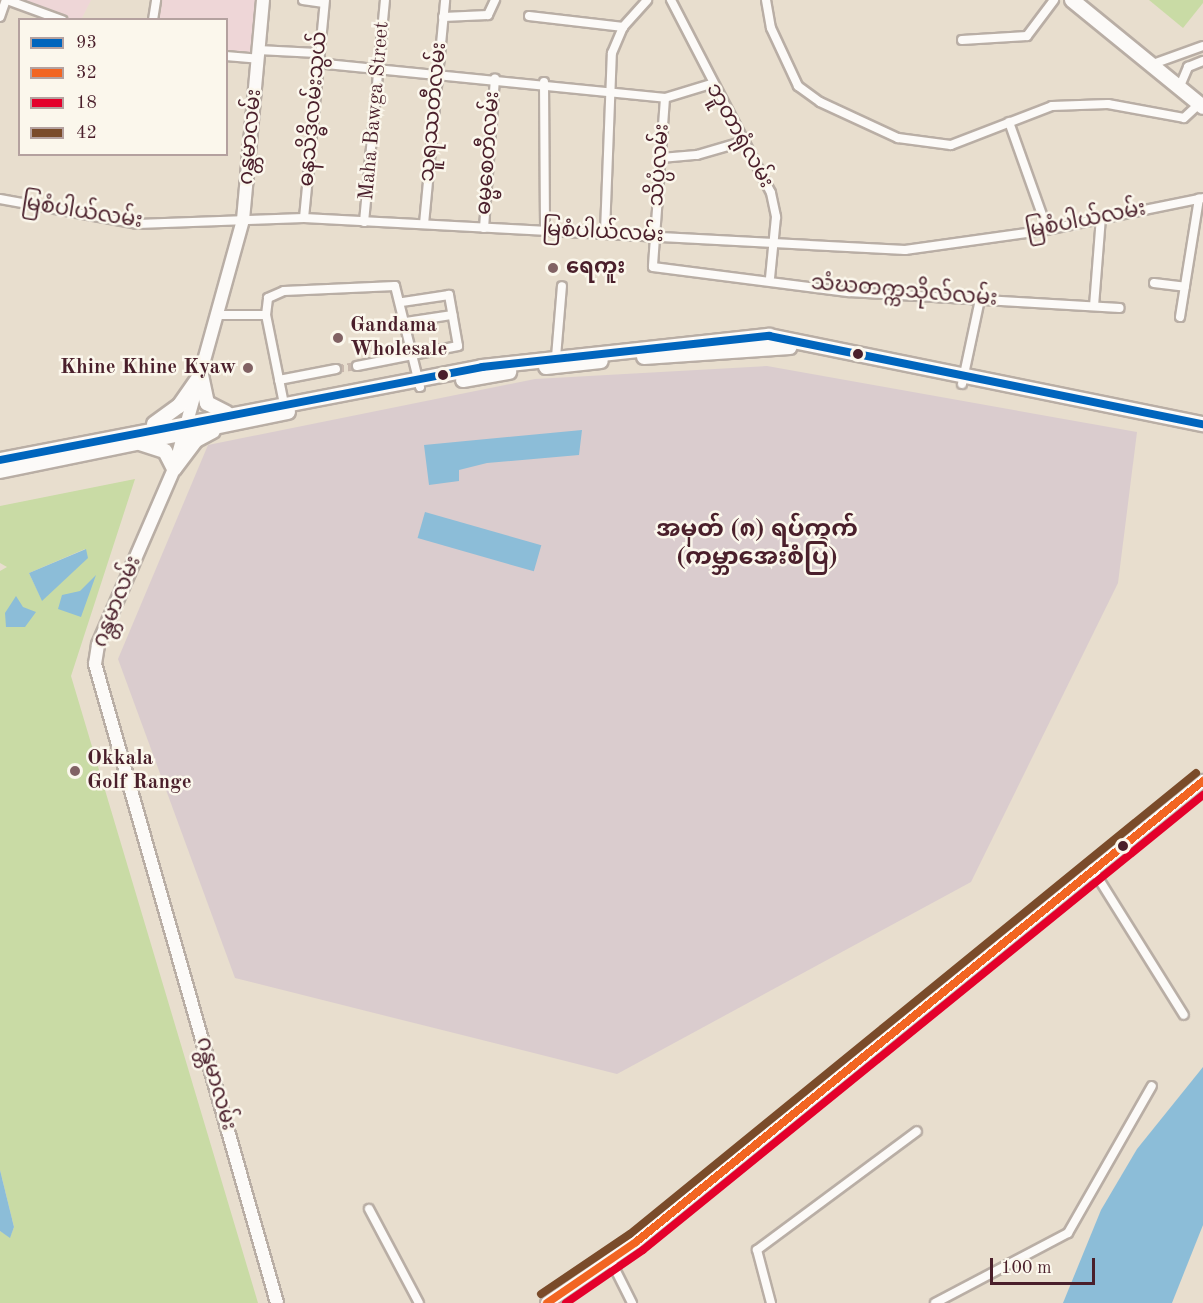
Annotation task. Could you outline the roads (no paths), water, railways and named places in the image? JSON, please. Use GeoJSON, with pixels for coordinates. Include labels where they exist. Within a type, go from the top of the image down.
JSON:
{"type":"FeatureCollection","features":[{"type":"Feature","properties":{"kind":"main road","name":"ဂန္တမာလမ်း"},"geometry":{"type":"LineString","coordinates":[[263,0],[243,220],[188,426],[174,469],[98,645],[95,664],[277,1303]]}},
{"type":"Feature","properties":{"kind":"main road"},"geometry":{"type":"LineString","coordinates":[[1072,0],[1201,105]]}},
{"type":"Feature","properties":{"kind":"main road"},"geometry":{"type":"LineString","coordinates":[[0,460],[556,357],[769,336],[1203,431]]}},
{"type":"Feature","properties":{"kind":"main road"},"geometry":{"type":"LineString","coordinates":[[138,436],[165,451],[174,469],[196,440],[227,419],[284,404],[535,368],[770,346],[963,380]]}},
{"type":"Feature","properties":{"kind":"main road"},"geometry":{"type":"LineString","coordinates":[[201,375],[207,403],[227,419]]}},
{"type":"Feature","properties":{"kind":"main road"},"geometry":{"type":"LineString","coordinates":[[0,471],[138,436],[179,406],[201,375]]}},
{"type":"Feature","properties":{"kind":"main road"},"geometry":{"type":"LineString","coordinates":[[1176,426],[1203,424]]}},
{"type":"Feature","properties":{"kind":"main road"},"geometry":{"type":"LineString","coordinates":[[547,1303],[611,1261],[1092,868],[1203,781]]}},
{"type":"Feature","properties":{"kind":"street"},"geometry":{"type":"LineString","coordinates":[[0,17],[7,0],[56,18]]}},
{"type":"Feature","properties":{"kind":"street"},"geometry":{"type":"LineString","coordinates":[[153,18],[156,0]]}},
{"type":"Feature","properties":{"kind":"street"},"geometry":{"type":"LineString","coordinates":[[303,0],[325,2]]}},
{"type":"Feature","properties":{"kind":"street","name":"Maha Bawga Street"},"geometry":{"type":"LineString","coordinates":[[364,222],[376,70],[385,0]]}},
{"type":"Feature","properties":{"kind":"street","name":"သူရဿတီလမ်း"},"geometry":{"type":"LineString","coordinates":[[424,224],[436,74],[445,0]]}},
{"type":"Feature","properties":{"kind":"street"},"geometry":{"type":"LineString","coordinates":[[443,17],[491,14],[495,0]]}},
{"type":"Feature","properties":{"kind":"street"},"geometry":{"type":"LineString","coordinates":[[605,232],[612,53],[623,27],[647,0]]}},
{"type":"Feature","properties":{"kind":"street","name":"ဘူတာရုံလမ်း"},"geometry":{"type":"LineString","coordinates":[[671,0],[711,84],[771,194],[774,244],[770,278]]}},
{"type":"Feature","properties":{"kind":"street"},"geometry":{"type":"LineString","coordinates":[[765,0],[771,28],[798,86],[859,123],[898,138],[951,145],[1052,106],[1108,104],[1184,118],[1201,105]]}},
{"type":"Feature","properties":{"kind":"street"},"geometry":{"type":"LineString","coordinates":[[962,40],[1027,36],[1054,0]]}},
{"type":"Feature","properties":{"kind":"street","name":"ဓနသိဒ္ဓိလမ်းသွယ်"},"geometry":{"type":"LineString","coordinates":[[304,218],[316,63],[325,2]]}},
{"type":"Feature","properties":{"kind":"street"},"geometry":{"type":"LineString","coordinates":[[529,16],[623,27]]}},
{"type":"Feature","properties":{"kind":"street"},"geometry":{"type":"LineString","coordinates":[[1153,64],[1203,46]]}},
{"type":"Feature","properties":{"kind":"street"},"geometry":{"type":"LineString","coordinates":[[228,56],[317,53]]}},
{"type":"Feature","properties":{"kind":"street"},"geometry":{"type":"LineString","coordinates":[[1180,86],[1188,66],[1203,61]]}},
{"type":"Feature","properties":{"kind":"street"},"geometry":{"type":"LineString","coordinates":[[316,63],[376,70],[544,82],[665,98],[711,84]]}},
{"type":"Feature","properties":{"kind":"street","name":"ဓမ္မစေတီလမ်း"},"geometry":{"type":"LineString","coordinates":[[484,228],[495,78]]}},
{"type":"Feature","properties":{"kind":"street"},"geometry":{"type":"LineString","coordinates":[[544,82],[545,230]]}},
{"type":"Feature","properties":{"kind":"street","name":"သိပ္ပံလမ်း"},"geometry":{"type":"LineString","coordinates":[[653,267],[665,98]]}},
{"type":"Feature","properties":{"kind":"street"},"geometry":{"type":"LineString","coordinates":[[1009,122],[1047,229]]}},
{"type":"Feature","properties":{"kind":"street"},"geometry":{"type":"LineString","coordinates":[[661,158],[697,155],[742,142]]}},
{"type":"Feature","properties":{"kind":"street"},"geometry":{"type":"LineString","coordinates":[[1180,317],[1201,198]]}},
{"type":"Feature","properties":{"kind":"street","name":"မြစံပါယ်လမ်း"},"geometry":{"type":"LineString","coordinates":[[0,200],[137,224],[304,218],[915,250],[1047,229],[1201,198]]}},
{"type":"Feature","properties":{"kind":"street"},"geometry":{"type":"LineString","coordinates":[[1094,306],[1101,217]]}},
{"type":"Feature","properties":{"kind":"street","name":"သံဃတက္ကသိုလ်လမ်း"},"geometry":{"type":"LineString","coordinates":[[653,267],[770,278],[849,292],[1120,308]]}},
{"type":"Feature","properties":{"kind":"street"},"geometry":{"type":"LineString","coordinates":[[284,404],[266,315],[268,298],[284,291],[392,284],[402,302],[419,383]]}},
{"type":"Feature","properties":{"kind":"street"},"geometry":{"type":"LineString","coordinates":[[1154,284],[1185,287]]}},
{"type":"Feature","properties":{"kind":"street"},"geometry":{"type":"LineString","coordinates":[[556,357],[562,286]]}},
{"type":"Feature","properties":{"kind":"street"},"geometry":{"type":"LineString","coordinates":[[357,366],[458,346],[449,295],[402,302]]}},
{"type":"Feature","properties":{"kind":"street"},"geometry":{"type":"LineString","coordinates":[[963,380],[980,299]]}},
{"type":"Feature","properties":{"kind":"street"},"geometry":{"type":"LineString","coordinates":[[218,315],[266,315]]}},
{"type":"Feature","properties":{"kind":"street"},"geometry":{"type":"LineString","coordinates":[[406,322],[452,315]]}},
{"type":"Feature","properties":{"kind":"street"},"geometry":{"type":"LineString","coordinates":[[279,380],[336,369]]}},
{"type":"Feature","properties":{"kind":"street"},"geometry":{"type":"LineString","coordinates":[[1092,868],[1184,1015]]}},
{"type":"Feature","properties":{"kind":"street"},"geometry":{"type":"LineString","coordinates":[[935,1303],[1068,1233],[1152,1086]]}},
{"type":"Feature","properties":{"kind":"street"},"geometry":{"type":"LineString","coordinates":[[771,1303],[757,1250],[917,1131]]}},
{"type":"Feature","properties":{"kind":"street"},"geometry":{"type":"LineString","coordinates":[[369,1209],[419,1303]]}},
{"type":"Feature","properties":{"kind":"street"},"geometry":{"type":"LineString","coordinates":[[611,1261],[632,1303]]}},
{"type":"Feature","properties":{"kind":"water"},"geometry":{"type":"Polygon","coordinates":[[[582,430],[579,455],[487,463],[459,470],[459,481],[429,485],[424,445],[582,430]]]}},
{"type":"Feature","properties":{"kind":"water"},"geometry":{"type":"Polygon","coordinates":[[[425,512],[541,545],[534,571],[418,538],[425,512]]]}},
{"type":"Feature","properties":{"kind":"water"},"geometry":{"type":"Polygon","coordinates":[[[86,549],[88,558],[42,601],[29,573],[86,549]]]}},
{"type":"Feature","properties":{"kind":"water"},"geometry":{"type":"Polygon","coordinates":[[[96,575],[81,617],[58,609],[62,595],[80,591],[96,575]]]}},
{"type":"Feature","properties":{"kind":"water"},"geometry":{"type":"Polygon","coordinates":[[[16,596],[23,607],[36,612],[25,627],[6,627],[5,613],[16,596]]]}},
{"type":"Feature","properties":{"kind":"water"},"geometry":{"type":"Polygon","coordinates":[[[1203,1067],[1203,1225],[1172,1303],[1063,1303],[1101,1210],[1137,1149],[1203,1067]]]}},
{"type":"Feature","properties":{"kind":"water"},"geometry":{"type":"Polygon","coordinates":[[[0,1170],[14,1227],[10,1238],[0,1231],[0,1170]]]}},
{"type":"Feature","properties":{"kind":"tunnel"},"geometry":{"type":"LineString","coordinates":[[336,369],[357,366]]}},
{"type":"Feature","properties":{"kind":"place","name":"ရေကူး"},"geometry":{"type":"Point","coordinates":[553,268]}},
{"type":"Feature","properties":{"kind":"place","name":"Gandama Wholesale"},"geometry":{"type":"Point","coordinates":[338,338]}},
{"type":"Feature","properties":{"kind":"place","name":"Khine Khine Kyaw"},"geometry":{"type":"Point","coordinates":[248,368]}},
{"type":"Feature","properties":{"kind":"place","name":"Okkala Golf Range"},"geometry":{"type":"Point","coordinates":[75,771]}},
{"type":"Feature","properties":{"kind":"district","name":"အမှတ် (၈) ရပ်ကွက် (ကမ္ဘာအေးစံပြ)"},"geometry":{"type":"Point","coordinates":[757,545]}}]}
